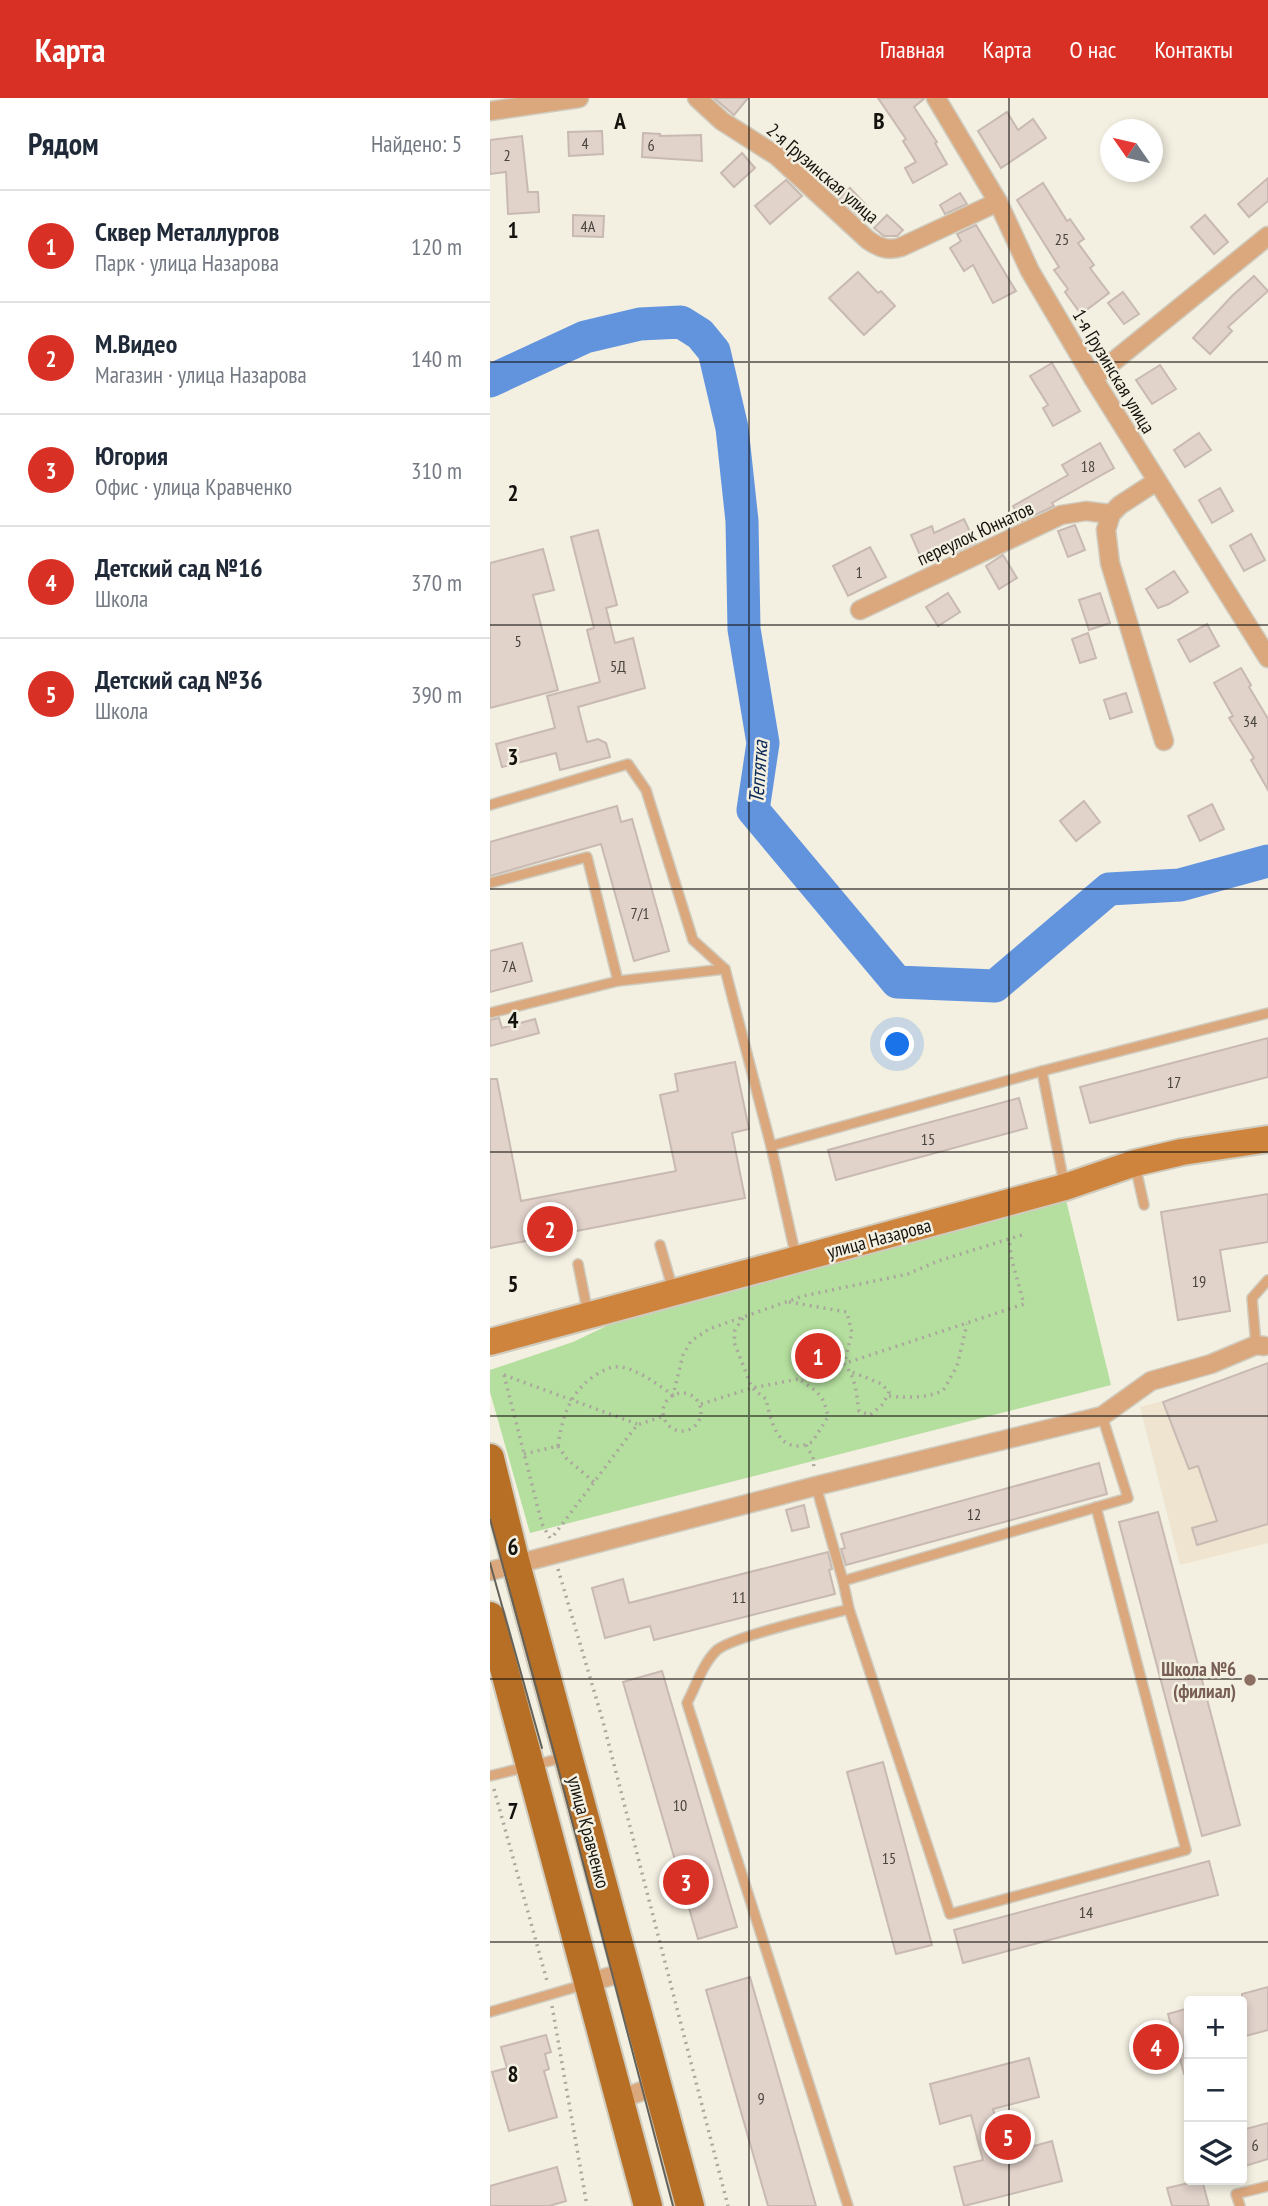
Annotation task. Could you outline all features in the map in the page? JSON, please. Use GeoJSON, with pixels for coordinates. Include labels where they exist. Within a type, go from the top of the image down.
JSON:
{"type":"FeatureCollection","features":[{"type":"Feature","properties":{"kind":"main road","name":"улица Назарова"},"geometry":{"type":"LineString","coordinates":[[490,1342],[1065,1187],[1135,1163],[1182,1152],[1268,1139]]}},
{"type":"Feature","properties":{"kind":"main road","name":"улица Кравченко"},"geometry":{"type":"LineString","coordinates":[[490,1458],[503,1567],[568,1756],[659,2085],[687,2205]]}},
{"type":"Feature","properties":{"kind":"main road"},"geometry":{"type":"LineString","coordinates":[[490,1616],[648,2206]]}},
{"type":"Feature","properties":{"kind":"street"},"geometry":{"type":"LineString","coordinates":[[490,111],[579,98]]}},
{"type":"Feature","properties":{"kind":"street","name":"2-я Грузинская улица"},"geometry":{"type":"LineString","coordinates":[[697,98],[716,117],[776,156],[879,247],[891,250],[998,202]]}},
{"type":"Feature","properties":{"kind":"street","name":"1-я Грузинская улица"},"geometry":{"type":"LineString","coordinates":[[936,98],[998,202],[1030,271],[1093,378],[1268,658]]}},
{"type":"Feature","properties":{"kind":"street"},"geometry":{"type":"LineString","coordinates":[[1093,378],[1268,236]]}},
{"type":"Feature","properties":{"kind":"street"},"geometry":{"type":"LineString","coordinates":[[1157,481],[1119,505],[1111,514],[1106,530],[1108,555],[1164,741]]}},
{"type":"Feature","properties":{"kind":"street","name":"переулок Юннатов"},"geometry":{"type":"LineString","coordinates":[[860,610],[1060,515],[1086,511],[1111,514]]}},
{"type":"Feature","properties":{"kind":"street"},"geometry":{"type":"LineString","coordinates":[[503,1567],[552,1547],[1102,1416],[1151,1381],[1211,1364],[1260,1345]]}},
{"type":"Feature","properties":{"kind":"street"},"geometry":{"type":"LineString","coordinates":[[588,1983],[628,1971]]}},
{"type":"Feature","properties":{"kind":"street"},"geometry":{"type":"LineString","coordinates":[[620,2099],[659,2085]]}},
{"type":"Feature","properties":{"kind":"lane"},"geometry":{"type":"LineString","coordinates":[[490,805],[628,764],[646,790],[693,940],[726,969],[797,1261]]}},
{"type":"Feature","properties":{"kind":"lane"},"geometry":{"type":"LineString","coordinates":[[490,883],[587,857],[618,981]]}},
{"type":"Feature","properties":{"kind":"lane"},"geometry":{"type":"LineString","coordinates":[[490,1013],[618,981],[726,969]]}},
{"type":"Feature","properties":{"kind":"lane"},"geometry":{"type":"LineString","coordinates":[[771,1146],[1042,1071],[1268,1013]]}},
{"type":"Feature","properties":{"kind":"lane"},"geometry":{"type":"LineString","coordinates":[[1042,1071],[1065,1187]]}},
{"type":"Feature","properties":{"kind":"lane"},"geometry":{"type":"LineString","coordinates":[[1135,1163],[1144,1205]]}},
{"type":"Feature","properties":{"kind":"lane"},"geometry":{"type":"LineString","coordinates":[[660,1245],[674,1294]]}},
{"type":"Feature","properties":{"kind":"lane"},"geometry":{"type":"LineString","coordinates":[[578,1264],[589,1316]]}},
{"type":"Feature","properties":{"kind":"lane"},"geometry":{"type":"LineString","coordinates":[[1260,1345],[1252,1298],[1268,1280]]}},
{"type":"Feature","properties":{"kind":"lane"},"geometry":{"type":"LineString","coordinates":[[844,1581],[1128,1498],[1102,1416]]}},
{"type":"Feature","properties":{"kind":"lane"},"geometry":{"type":"LineString","coordinates":[[816,1486],[844,1581],[849,1609],[950,1914],[1186,1850],[1096,1507]]}},
{"type":"Feature","properties":{"kind":"lane"},"geometry":{"type":"LineString","coordinates":[[848,2206],[687,1703],[705,1667],[718,1649],[739,1640],[849,1609]]}},
{"type":"Feature","properties":{"kind":"lane"},"geometry":{"type":"LineString","coordinates":[[490,1776],[568,1756]]}},
{"type":"Feature","properties":{"kind":"lane"},"geometry":{"type":"LineString","coordinates":[[490,2012],[588,1983]]}},
{"type":"Feature","properties":{"kind":"lane"},"geometry":{"type":"LineString","coordinates":[[1240,2206],[1236,2194],[1268,2186]]}},
{"type":"Feature","properties":{"kind":"path"},"geometry":{"type":"LineString","coordinates":[[673,1395],[683,1355],[691,1341],[709,1329],[787,1302],[908,1274],[938,1261],[1024,1234]]}},
{"type":"Feature","properties":{"kind":"path"},"geometry":{"type":"LineString","coordinates":[[701,1404],[752,1388],[798,1379],[1024,1304],[1012,1261],[1009,1238]]}},
{"type":"Feature","properties":{"kind":"path"},"geometry":{"type":"LineString","coordinates":[[787,1302],[847,1312],[852,1333],[844,1364]]}},
{"type":"Feature","properties":{"kind":"path"},"geometry":{"type":"LineString","coordinates":[[744,1316],[736,1330],[734,1342],[752,1388],[766,1399],[772,1427],[780,1437],[789,1444],[806,1445],[812,1442],[828,1417],[823,1398],[798,1379]]}},
{"type":"Feature","properties":{"kind":"path"},"geometry":{"type":"LineString","coordinates":[[889,1396],[911,1398],[943,1391],[957,1366],[967,1323]]}},
{"type":"Feature","properties":{"kind":"path"},"geometry":{"type":"LineString","coordinates":[[844,1364],[852,1372],[882,1384],[889,1396]]}},
{"type":"Feature","properties":{"kind":"path"},"geometry":{"type":"LineString","coordinates":[[594,1482],[567,1459],[558,1446],[561,1427],[578,1390],[610,1367],[622,1367],[673,1395]]}},
{"type":"Feature","properties":{"kind":"path"},"geometry":{"type":"LineString","coordinates":[[852,1372],[859,1410],[870,1416],[889,1396]]}},
{"type":"Feature","properties":{"kind":"path"},"geometry":{"type":"LineString","coordinates":[[637,1424],[504,1375],[542,1524],[552,1547],[602,1718],[728,2206]]}},
{"type":"Feature","properties":{"kind":"path"},"geometry":{"type":"LineString","coordinates":[[679,1392],[692,1395],[701,1404],[699,1423],[689,1430],[676,1430],[666,1422],[665,1404],[673,1395],[679,1392]]}},
{"type":"Feature","properties":{"kind":"path"},"geometry":{"type":"LineString","coordinates":[[552,1547],[594,1482],[637,1424],[664,1416]]}},
{"type":"Feature","properties":{"kind":"path"},"geometry":{"type":"LineString","coordinates":[[806,1445],[813,1457],[816,1486]]}},
{"type":"Feature","properties":{"kind":"path"},"geometry":{"type":"LineString","coordinates":[[524,1454],[558,1446]]}},
{"type":"Feature","properties":{"kind":"shaded area"},"geometry":{"type":"Polygon","coordinates":[[[1254,1377],[1268,1406],[1268,1543],[1180,1565],[1140,1407],[1254,1377]]]}},
{"type":"Feature","properties":{"kind":"green space"},"geometry":{"type":"Polygon","coordinates":[[[1065,1196],[1111,1385],[530,1533],[490,1392],[490,1370],[573,1342],[617,1321],[1065,1196]]]}},
{"type":"Feature","properties":{"kind":"building"},"geometry":{"type":"Polygon","coordinates":[[[714,98],[748,98],[734,115],[714,98]]]}},
{"type":"Feature","properties":{"kind":"building"},"geometry":{"type":"Polygon","coordinates":[[[878,98],[925,98],[914,107],[937,142],[935,143],[947,164],[913,183],[905,168],[916,162],[903,141],[906,139],[878,98]]]}},
{"type":"Feature","properties":{"kind":"building"},"geometry":{"type":"Polygon","coordinates":[[[1007,112],[1018,130],[1033,119],[1046,138],[1001,168],[978,131],[1007,112]]]}},
{"type":"Feature","properties":{"kind":"building"},"geometry":{"type":"Polygon","coordinates":[[[602,131],[603,154],[569,156],[568,132],[602,131]]]}},
{"type":"Feature","properties":{"kind":"building"},"geometry":{"type":"Polygon","coordinates":[[[643,133],[660,136],[701,135],[702,161],[642,157],[643,133]]]}},
{"type":"Feature","properties":{"kind":"building"},"geometry":{"type":"Polygon","coordinates":[[[522,136],[528,192],[538,192],[539,212],[508,214],[506,172],[490,174],[490,140],[522,136]]]}},
{"type":"Feature","properties":{"kind":"building"},"geometry":{"type":"Polygon","coordinates":[[[742,153],[755,168],[734,187],[721,173],[742,153]]]}},
{"type":"Feature","properties":{"kind":"building"},"geometry":{"type":"Polygon","coordinates":[[[1268,178],[1268,201],[1249,217],[1238,204],[1268,178]]]}},
{"type":"Feature","properties":{"kind":"building"},"geometry":{"type":"Polygon","coordinates":[[[786,180],[802,196],[770,224],[755,206],[786,180]]]}},
{"type":"Feature","properties":{"kind":"building"},"geometry":{"type":"Polygon","coordinates":[[[1043,183],[1067,221],[1070,219],[1084,239],[1078,243],[1094,265],[1090,268],[1109,293],[1081,314],[1065,292],[1068,289],[1054,270],[1059,267],[1017,200],[1043,183]]]}},
{"type":"Feature","properties":{"kind":"building"},"geometry":{"type":"Polygon","coordinates":[[[850,188],[867,206],[857,214],[839,198],[850,188]]]}},
{"type":"Feature","properties":{"kind":"building"},"geometry":{"type":"Polygon","coordinates":[[[960,193],[967,204],[945,214],[940,205],[960,193]]]}},
{"type":"Feature","properties":{"kind":"building"},"geometry":{"type":"Polygon","coordinates":[[[573,215],[604,216],[603,237],[573,236],[573,215]]]}},
{"type":"Feature","properties":{"kind":"building"},"geometry":{"type":"Polygon","coordinates":[[[887,215],[903,230],[897,236],[884,236],[874,228],[887,215]]]}},
{"type":"Feature","properties":{"kind":"building"},"geometry":{"type":"Polygon","coordinates":[[[1205,215],[1228,242],[1214,254],[1191,227],[1205,215]]]}},
{"type":"Feature","properties":{"kind":"building"},"geometry":{"type":"Polygon","coordinates":[[[976,225],[1016,291],[993,303],[973,265],[964,271],[950,248],[961,241],[957,234],[976,225]]]}},
{"type":"Feature","properties":{"kind":"building"},"geometry":{"type":"Polygon","coordinates":[[[858,272],[895,306],[864,335],[829,298],[858,272]]]}},
{"type":"Feature","properties":{"kind":"building"},"geometry":{"type":"Polygon","coordinates":[[[1254,276],[1268,291],[1228,327],[1232,331],[1210,354],[1193,338],[1254,276]]]}},
{"type":"Feature","properties":{"kind":"building"},"geometry":{"type":"Polygon","coordinates":[[[1123,292],[1139,314],[1124,324],[1108,303],[1123,292]]]}},
{"type":"Feature","properties":{"kind":"building"},"geometry":{"type":"Polygon","coordinates":[[[1052,363],[1080,411],[1053,426],[1043,408],[1048,405],[1030,376],[1052,363]]]}},
{"type":"Feature","properties":{"kind":"building"},"geometry":{"type":"Polygon","coordinates":[[[1160,365],[1176,389],[1152,404],[1136,380],[1160,365]]]}},
{"type":"Feature","properties":{"kind":"building"},"geometry":{"type":"Polygon","coordinates":[[[1199,433],[1211,450],[1185,467],[1174,450],[1199,433]]]}},
{"type":"Feature","properties":{"kind":"building"},"geometry":{"type":"Polygon","coordinates":[[[1100,443],[1114,468],[1052,503],[1054,506],[1022,521],[1013,506],[1068,475],[1062,465],[1100,443]]]}},
{"type":"Feature","properties":{"kind":"building"},"geometry":{"type":"Polygon","coordinates":[[[1220,488],[1233,511],[1212,523],[1199,500],[1220,488]]]}},
{"type":"Feature","properties":{"kind":"building"},"geometry":{"type":"Polygon","coordinates":[[[964,519],[975,543],[923,562],[911,535],[932,526],[934,533],[964,519]]]}},
{"type":"Feature","properties":{"kind":"building"},"geometry":{"type":"Polygon","coordinates":[[[1075,525],[1085,550],[1068,557],[1058,531],[1075,525]]]}},
{"type":"Feature","properties":{"kind":"building"},"geometry":{"type":"Polygon","coordinates":[[[598,530],[617,605],[606,608],[615,643],[633,638],[645,688],[578,707],[587,742],[598,739],[606,743],[610,757],[560,770],[556,753],[502,767],[496,744],[555,728],[547,696],[600,682],[587,630],[594,628],[571,537],[598,530]]]}},
{"type":"Feature","properties":{"kind":"building"},"geometry":{"type":"Polygon","coordinates":[[[1251,534],[1265,560],[1244,571],[1230,546],[1251,534]]]}},
{"type":"Feature","properties":{"kind":"building"},"geometry":{"type":"Polygon","coordinates":[[[870,547],[886,577],[848,596],[833,566],[870,547]]]}},
{"type":"Feature","properties":{"kind":"building"},"geometry":{"type":"Polygon","coordinates":[[[543,549],[554,590],[533,595],[558,690],[490,708],[490,563],[543,549]]]}},
{"type":"Feature","properties":{"kind":"building"},"geometry":{"type":"Polygon","coordinates":[[[1003,555],[1017,578],[999,589],[986,566],[1003,555]]]}},
{"type":"Feature","properties":{"kind":"building"},"geometry":{"type":"Polygon","coordinates":[[[1174,571],[1188,592],[1158,608],[1146,589],[1174,571]]]}},
{"type":"Feature","properties":{"kind":"building"},"geometry":{"type":"Polygon","coordinates":[[[948,593],[960,612],[938,626],[926,607],[948,593]]]}},
{"type":"Feature","properties":{"kind":"building"},"geometry":{"type":"Polygon","coordinates":[[[1100,593],[1110,623],[1089,630],[1079,600],[1100,593]]]}},
{"type":"Feature","properties":{"kind":"building"},"geometry":{"type":"Polygon","coordinates":[[[1207,624],[1219,646],[1190,662],[1178,640],[1207,624]]]}},
{"type":"Feature","properties":{"kind":"building"},"geometry":{"type":"Polygon","coordinates":[[[1088,633],[1096,658],[1080,663],[1072,639],[1088,633]]]}},
{"type":"Feature","properties":{"kind":"building"},"geometry":{"type":"Polygon","coordinates":[[[1241,668],[1268,719],[1268,790],[1251,760],[1254,758],[1229,718],[1233,716],[1214,683],[1241,668]]]}},
{"type":"Feature","properties":{"kind":"building"},"geometry":{"type":"Polygon","coordinates":[[[1126,693],[1132,712],[1110,719],[1104,700],[1126,693]]]}},
{"type":"Feature","properties":{"kind":"building"},"geometry":{"type":"Polygon","coordinates":[[[1084,801],[1100,822],[1076,841],[1060,821],[1084,801]]]}},
{"type":"Feature","properties":{"kind":"building"},"geometry":{"type":"Polygon","coordinates":[[[1212,804],[1224,829],[1200,841],[1188,816],[1212,804]]]}},
{"type":"Feature","properties":{"kind":"building"},"geometry":{"type":"Polygon","coordinates":[[[617,806],[621,822],[632,819],[669,951],[634,961],[601,844],[490,876],[490,842],[617,806]]]}},
{"type":"Feature","properties":{"kind":"building"},"geometry":{"type":"Polygon","coordinates":[[[522,943],[532,981],[490,992],[490,951],[522,943]]]}},
{"type":"Feature","properties":{"kind":"building"},"geometry":{"type":"Polygon","coordinates":[[[499,1018],[502,1028],[535,1019],[539,1033],[490,1046],[490,1020],[499,1018]]]}},
{"type":"Feature","properties":{"kind":"building"},"geometry":{"type":"Polygon","coordinates":[[[1268,1038],[1268,1077],[1090,1123],[1080,1087],[1268,1038]]]}},
{"type":"Feature","properties":{"kind":"building"},"geometry":{"type":"Polygon","coordinates":[[[735,1062],[749,1129],[732,1133],[745,1198],[490,1248],[490,1079],[497,1079],[521,1201],[676,1171],[660,1095],[678,1091],[675,1074],[735,1062]]]}},
{"type":"Feature","properties":{"kind":"building"},"geometry":{"type":"Polygon","coordinates":[[[1019,1098],[1027,1128],[836,1180],[828,1150],[1019,1098]]]}},
{"type":"Feature","properties":{"kind":"building"},"geometry":{"type":"Polygon","coordinates":[[[1268,1194],[1268,1242],[1220,1250],[1230,1311],[1178,1320],[1161,1212],[1268,1194]]]}},
{"type":"Feature","properties":{"kind":"building"},"geometry":{"type":"Polygon","coordinates":[[[1268,1363],[1268,1524],[1197,1545],[1192,1528],[1217,1521],[1198,1466],[1189,1469],[1163,1402],[1268,1363]]]}},
{"type":"Feature","properties":{"kind":"building"},"geometry":{"type":"Polygon","coordinates":[[[1099,1463],[1107,1494],[846,1565],[841,1549],[845,1548],[841,1534],[1099,1463]]]}},
{"type":"Feature","properties":{"kind":"building"},"geometry":{"type":"Polygon","coordinates":[[[804,1505],[809,1527],[792,1531],[786,1510],[804,1505]]]}},
{"type":"Feature","properties":{"kind":"building"},"geometry":{"type":"Polygon","coordinates":[[[1158,1512],[1240,1825],[1202,1836],[1119,1522],[1158,1512]]]}},
{"type":"Feature","properties":{"kind":"building"},"geometry":{"type":"Polygon","coordinates":[[[828,1552],[835,1594],[654,1640],[650,1626],[605,1638],[592,1588],[623,1579],[629,1603],[828,1552]]]}},
{"type":"Feature","properties":{"kind":"building"},"geometry":{"type":"Polygon","coordinates":[[[662,1671],[737,1927],[698,1939],[623,1682],[662,1671]]]}},
{"type":"Feature","properties":{"kind":"building"},"geometry":{"type":"Polygon","coordinates":[[[883,1762],[932,1945],[896,1954],[847,1772],[883,1762]]]}},
{"type":"Feature","properties":{"kind":"building"},"geometry":{"type":"Polygon","coordinates":[[[1209,1861],[1218,1895],[963,1963],[954,1930],[1209,1861]]]}},
{"type":"Feature","properties":{"kind":"building"},"geometry":{"type":"Polygon","coordinates":[[[750,1977],[816,2206],[768,2206],[706,1990],[750,1977]]]}},
{"type":"Feature","properties":{"kind":"building"},"geometry":{"type":"Polygon","coordinates":[[[1268,1987],[1268,2030],[1247,2036],[1247,1996],[1242,1994],[1268,1987]]]}},
{"type":"Feature","properties":{"kind":"building"},"geometry":{"type":"Polygon","coordinates":[[[1184,2009],[1184,2074],[1168,2014],[1184,2009]]]}},
{"type":"Feature","properties":{"kind":"building"},"geometry":{"type":"Polygon","coordinates":[[[546,2035],[551,2052],[545,2054],[549,2069],[544,2071],[557,2117],[509,2131],[492,2072],[507,2068],[501,2047],[546,2035]]]}},
{"type":"Feature","properties":{"kind":"building"},"geometry":{"type":"Polygon","coordinates":[[[1029,2058],[1039,2097],[993,2109],[1005,2154],[1052,2141],[1062,2181],[964,2206],[954,2167],[983,2160],[971,2115],[940,2124],[930,2084],[1029,2058]]]}},
{"type":"Feature","properties":{"kind":"building"},"geometry":{"type":"Polygon","coordinates":[[[1268,2123],[1268,2159],[1247,2165],[1247,2129],[1268,2123]]]}},
{"type":"Feature","properties":{"kind":"building"},"geometry":{"type":"Polygon","coordinates":[[[557,2167],[566,2201],[549,2206],[490,2206],[490,2186],[557,2167]]]}},
{"type":"Feature","properties":{"kind":"building"},"geometry":{"type":"Polygon","coordinates":[[[1184,2184],[1203,2185],[1209,2206],[1172,2206],[1167,2188],[1184,2184]]]}},
{"type":"Feature","properties":{"kind":"waterway","name":"Тептятка"},"geometry":{"type":"LineString","coordinates":[[490,381],[585,337],[640,324],[681,322],[700,334],[714,351],[732,428],[742,521],[744,629],[763,743],[753,810],[897,982],[995,986],[1109,889],[1180,885],[1268,861]]}},
{"type":"Feature","properties":{"kind":"tram line"},"geometry":{"type":"LineString","coordinates":[[490,1519],[673,2206]]}},
{"type":"Feature","properties":{"kind":"tram line"},"geometry":{"type":"LineString","coordinates":[[490,1563],[542,1748]]}},
{"type":"Feature","properties":{"kind":"place","name":"М.Видео"},"geometry":{"type":"Point","coordinates":[550,1229]}},
{"type":"Feature","properties":{"kind":"place","name":"Сквер Металлургов"},"geometry":{"type":"Point","coordinates":[818,1356]}},
{"type":"Feature","properties":{"kind":"place","name":"Школа №6 (филиал)"},"geometry":{"type":"Point","coordinates":[1250,1680]}},
{"type":"Feature","properties":{"kind":"place","name":"Югория"},"geometry":{"type":"Point","coordinates":[686,1882]}},
{"type":"Feature","properties":{"kind":"place","name":"Детский сад №16"},"geometry":{"type":"Point","coordinates":[1156,2047]}},
{"type":"Feature","properties":{"kind":"place","name":"Детский сад №36"},"geometry":{"type":"Point","coordinates":[1008,2137]}}]}
